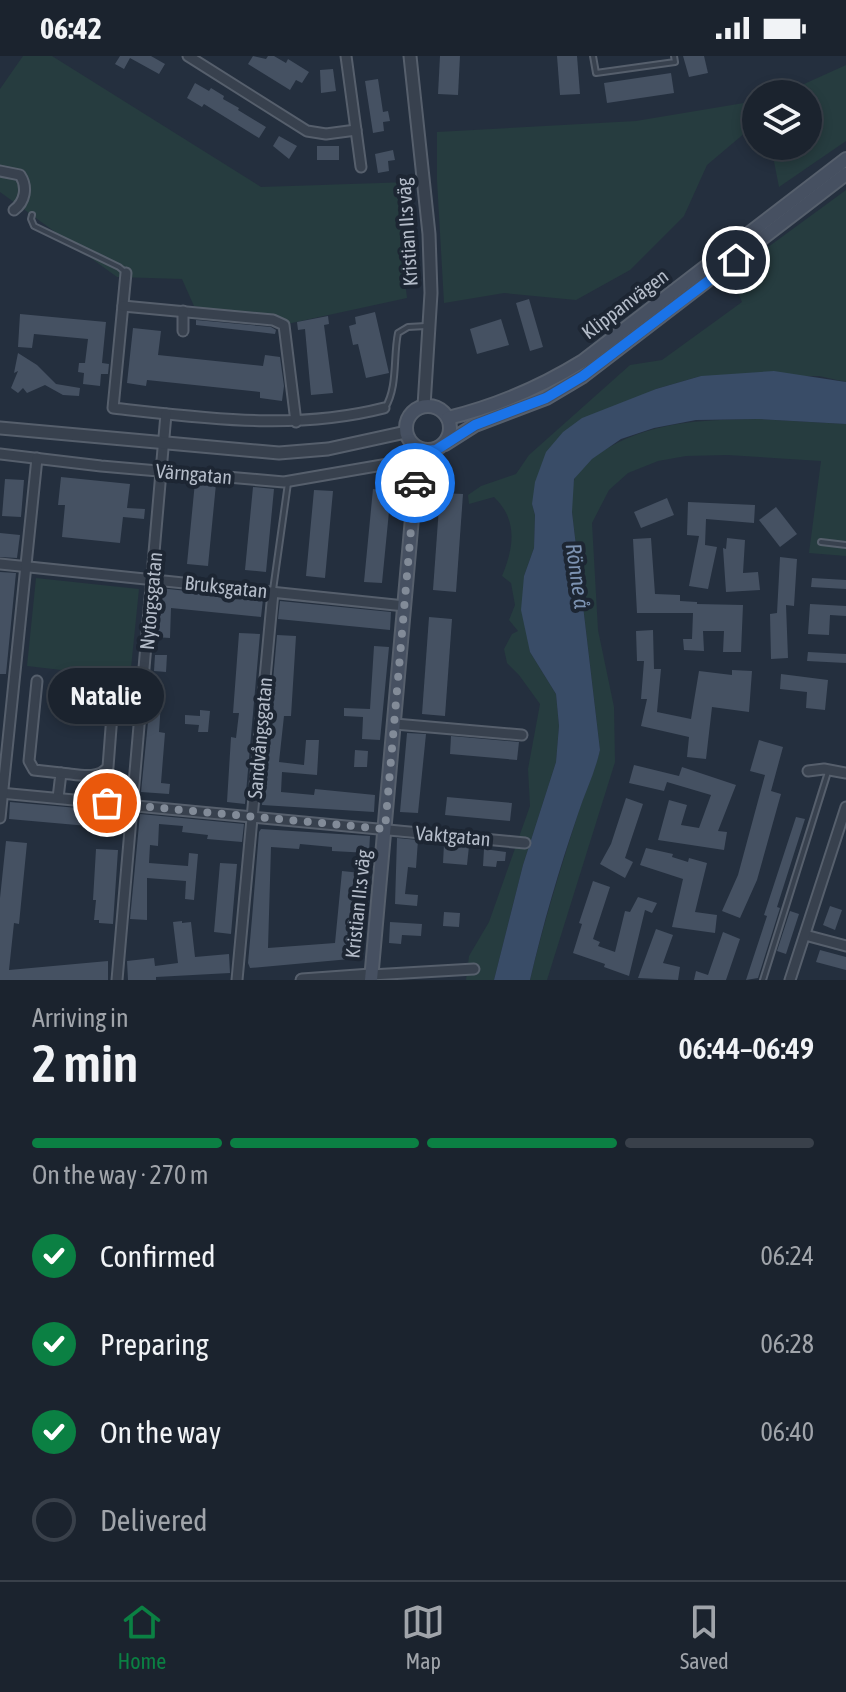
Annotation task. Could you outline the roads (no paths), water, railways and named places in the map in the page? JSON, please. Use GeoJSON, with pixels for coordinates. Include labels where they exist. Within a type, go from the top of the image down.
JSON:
{"type":"FeatureCollection","features":[{"type":"Feature","properties":{"kind":"main road","name":"Klippanvägen"},"geometry":{"type":"LineString","coordinates":[[448,418],[525,393],[583,361],[846,159]]}},
{"type":"Feature","properties":{"kind":"main road","name":"Klippanvägen"},"geometry":{"type":"LineString","coordinates":[[424,451],[436,450],[475,425],[546,398],[583,376],[846,174]]}},
{"type":"Feature","properties":{"kind":"main road"},"geometry":{"type":"LineString","coordinates":[[424,451],[414,446],[406,432],[410,415],[424,406],[440,409],[448,418],[450,434],[445,444]]}},
{"type":"Feature","properties":{"kind":"main road","name":"Kristian II:s väg"},"geometry":{"type":"LineString","coordinates":[[371,978],[415,484],[424,451]]}},
{"type":"Feature","properties":{"kind":"street"},"geometry":{"type":"LineString","coordinates":[[346,56],[361,167]]}},
{"type":"Feature","properties":{"kind":"street","name":"Kristian II:s väg"},"geometry":{"type":"LineString","coordinates":[[410,56],[429,234],[431,293],[424,406]]}},
{"type":"Feature","properties":{"kind":"street"},"geometry":{"type":"LineString","coordinates":[[193,57],[307,131],[326,134],[356,130]]}},
{"type":"Feature","properties":{"kind":"street"},"geometry":{"type":"LineString","coordinates":[[0,171],[15,173],[24,181],[21,205],[14,210]]}},
{"type":"Feature","properties":{"kind":"street"},"geometry":{"type":"LineString","coordinates":[[126,273],[113,408],[262,423],[341,417],[384,408]]}},
{"type":"Feature","properties":{"kind":"street"},"geometry":{"type":"LineString","coordinates":[[123,306],[273,320],[284,325],[296,422]]}},
{"type":"Feature","properties":{"kind":"street"},"geometry":{"type":"LineString","coordinates":[[183,311],[183,331]]}},
{"type":"Feature","properties":{"kind":"street","name":"Nytorgsgatan"},"geometry":{"type":"LineString","coordinates":[[117,980],[166,414]]}},
{"type":"Feature","properties":{"kind":"street"},"geometry":{"type":"LineString","coordinates":[[0,425],[163,444],[279,453],[328,449],[406,432]]}},
{"type":"Feature","properties":{"kind":"street","name":"Värngatan"},"geometry":{"type":"LineString","coordinates":[[0,454],[288,482],[388,464]]}},
{"type":"Feature","properties":{"kind":"street"},"geometry":{"type":"LineString","coordinates":[[0,818],[37,458]]}},
{"type":"Feature","properties":{"kind":"street","name":"Bruksgatan"},"geometry":{"type":"LineString","coordinates":[[0,564],[405,606]]}},
{"type":"Feature","properties":{"kind":"street","name":"Sandvångsgatan"},"geometry":{"type":"LineString","coordinates":[[237,980],[273,592]]}},
{"type":"Feature","properties":{"kind":"street"},"geometry":{"type":"LineString","coordinates":[[37,681],[30,765],[38,771],[96,776],[105,772],[108,767],[114,689]]}},
{"type":"Feature","properties":{"kind":"street"},"geometry":{"type":"LineString","coordinates":[[395,724],[522,735]]}},
{"type":"Feature","properties":{"kind":"street"},"geometry":{"type":"LineString","coordinates":[[808,771],[846,773]]}},
{"type":"Feature","properties":{"kind":"street"},"geometry":{"type":"LineString","coordinates":[[58,798],[61,773]]}},
{"type":"Feature","properties":{"kind":"street","name":"Vaktgatan"},"geometry":{"type":"LineString","coordinates":[[1,793],[525,843]]}},
{"type":"Feature","properties":{"kind":"street"},"geometry":{"type":"LineString","coordinates":[[790,980],[846,808]]}},
{"type":"Feature","properties":{"kind":"street"},"geometry":{"type":"LineString","coordinates":[[805,935],[846,946]]}},
{"type":"Feature","properties":{"kind":"street"},"geometry":{"type":"LineString","coordinates":[[302,980],[371,978],[474,969]]}},
{"type":"Feature","properties":{"kind":"lane"},"geometry":{"type":"LineString","coordinates":[[593,56],[596,73],[675,62],[674,56]]}},
{"type":"Feature","properties":{"kind":"lane"},"geometry":{"type":"LineString","coordinates":[[32,215],[34,226],[126,273]]}},
{"type":"Feature","properties":{"kind":"lane"},"geometry":{"type":"LineString","coordinates":[[384,408],[388,403],[395,367],[398,333],[412,326],[428,326]]}},
{"type":"Feature","properties":{"kind":"lane"},"geometry":{"type":"LineString","coordinates":[[273,592],[288,482]]}},
{"type":"Feature","properties":{"kind":"lane"},"geometry":{"type":"LineString","coordinates":[[821,542],[846,545]]}},
{"type":"Feature","properties":{"kind":"lane"},"geometry":{"type":"LineString","coordinates":[[763,980],[829,770]]}},
{"type":"Feature","properties":{"kind":"water","name":"Rönne å"},"geometry":{"type":"Polygon","coordinates":[[[774,371],[846,382],[846,424],[758,419],[696,420],[654,428],[621,439],[592,459],[574,479],[572,512],[600,750],[558,876],[530,980],[494,980],[523,865],[556,762],[559,726],[556,694],[530,652],[521,610],[524,576],[534,548],[535,515],[532,504],[535,482],[546,452],[563,432],[582,418],[656,389],[701,376],[774,371]]]}},
{"type":"Feature","properties":{"kind":"place","name":"Natalie"},"geometry":{"type":"Point","coordinates":[107,803]}}]}
